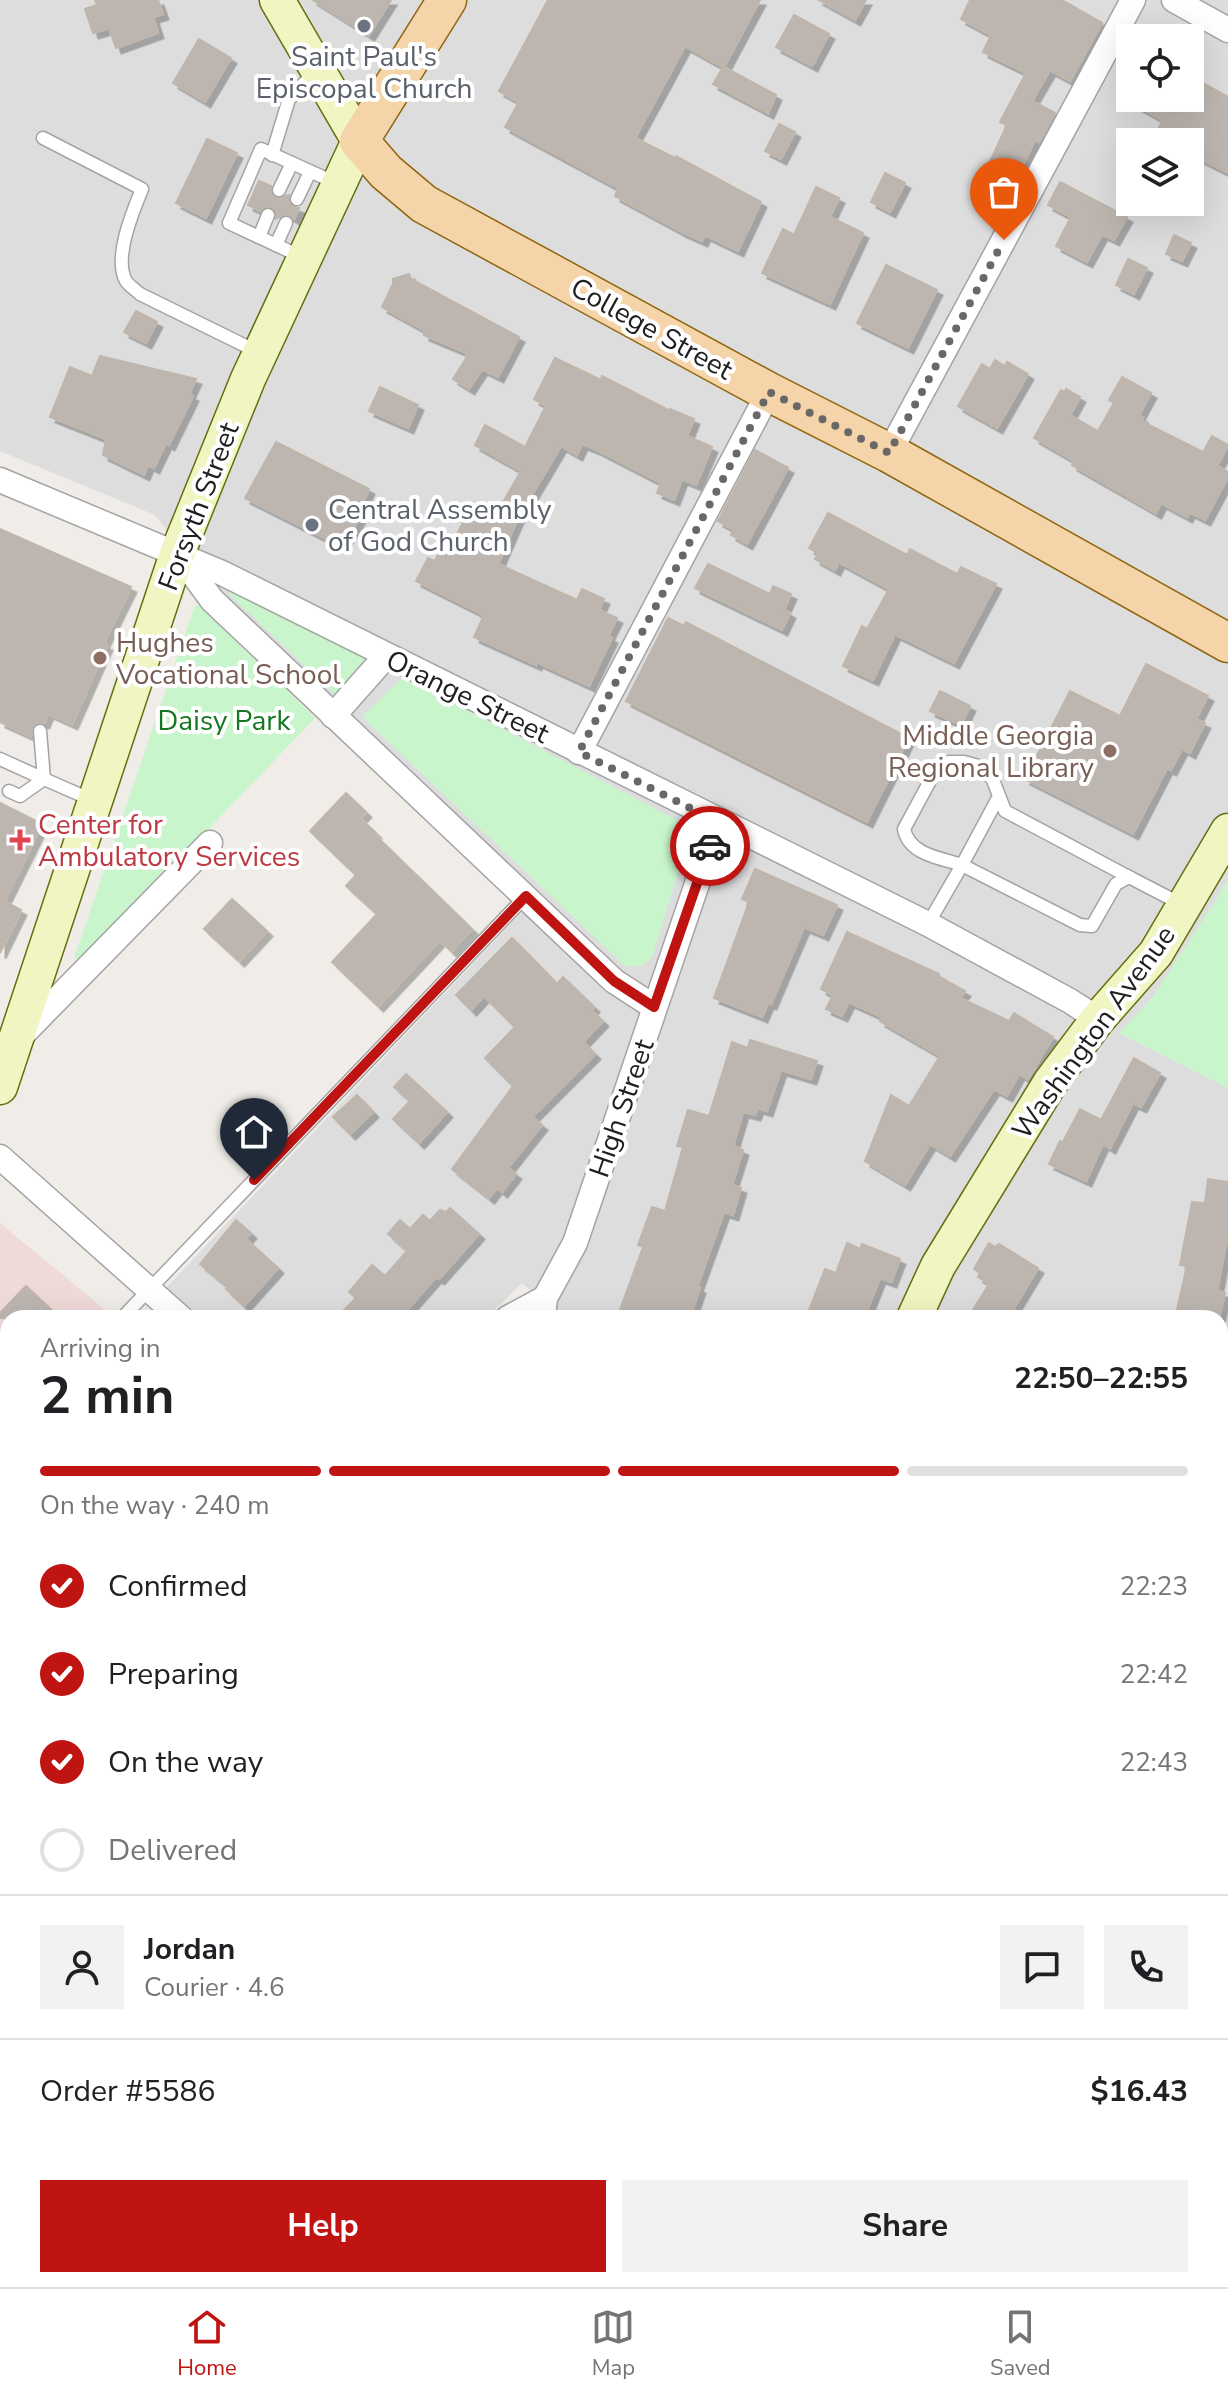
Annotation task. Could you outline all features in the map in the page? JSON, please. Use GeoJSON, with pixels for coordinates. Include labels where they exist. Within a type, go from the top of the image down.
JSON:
{"type":"FeatureCollection","features":[{"type":"Feature","properties":{"kind":"main road","name":"Forsyth Street"},"geometry":{"type":"LineString","coordinates":[[359,141],[447,0]]}},
{"type":"Feature","properties":{"kind":"main road","name":"College Street"},"geometry":{"type":"LineString","coordinates":[[359,141],[386,172],[424,204],[769,392],[889,453],[1228,643]]}},
{"type":"Feature","properties":{"kind":"street","name":"College Street"},"geometry":{"type":"LineString","coordinates":[[277,0],[359,141]]}},
{"type":"Feature","properties":{"kind":"street"},"geometry":{"type":"LineString","coordinates":[[889,453],[1133,0]]}},
{"type":"Feature","properties":{"kind":"street"},"geometry":{"type":"LineString","coordinates":[[1174,0],[1228,30]]}},
{"type":"Feature","properties":{"kind":"street","name":"Forsyth Street"},"geometry":{"type":"LineString","coordinates":[[0,1087],[7,1050],[95,801],[177,554],[259,353],[290,251],[325,178],[359,141]]}},
{"type":"Feature","properties":{"kind":"street"},"geometry":{"type":"LineString","coordinates":[[579,752],[769,392]]}},
{"type":"Feature","properties":{"kind":"street","name":"Orange Street"},"geometry":{"type":"LineString","coordinates":[[0,480],[222,573],[928,924],[1098,1019]]}},
{"type":"Feature","properties":{"kind":"street"},"geometry":{"type":"LineString","coordinates":[[177,554],[212,600],[333,716],[614,981],[654,1007]]}},
{"type":"Feature","properties":{"kind":"street"},"geometry":{"type":"LineString","coordinates":[[333,716],[386,656]]}},
{"type":"Feature","properties":{"kind":"street","name":"High Street"},"geometry":{"type":"LineString","coordinates":[[544,1308],[575,1243],[718,822]]}},
{"type":"Feature","properties":{"kind":"street","name":"Washington Avenue"},"geometry":{"type":"LineString","coordinates":[[918,1310],[938,1266],[1050,1083],[1098,1019],[1156,953],[1228,831]]}},
{"type":"Feature","properties":{"kind":"street"},"geometry":{"type":"LineString","coordinates":[[7,1050],[210,843]]}},
{"type":"Feature","properties":{"kind":"street"},"geometry":{"type":"LineString","coordinates":[[0,1157],[172,1310]]}},
{"type":"Feature","properties":{"kind":"lane"},"geometry":{"type":"LineString","coordinates":[[272,155],[289,99],[317,70]]}},
{"type":"Feature","properties":{"kind":"lane"},"geometry":{"type":"LineString","coordinates":[[43,138],[142,189],[129,223],[121,265],[127,282],[140,294],[259,353]]}},
{"type":"Feature","properties":{"kind":"lane"},"geometry":{"type":"LineString","coordinates":[[290,251],[229,223],[261,149],[325,178],[297,199]]}},
{"type":"Feature","properties":{"kind":"lane"},"geometry":{"type":"LineString","coordinates":[[279,190],[292,163]]}},
{"type":"Feature","properties":{"kind":"lane"},"geometry":{"type":"LineString","coordinates":[[259,237],[268,215]]}},
{"type":"Feature","properties":{"kind":"lane"},"geometry":{"type":"LineString","coordinates":[[286,223],[290,251]]}},
{"type":"Feature","properties":{"kind":"lane"},"geometry":{"type":"LineString","coordinates":[[40,731],[44,779]]}},
{"type":"Feature","properties":{"kind":"lane"},"geometry":{"type":"LineString","coordinates":[[0,759],[95,801]]}},
{"type":"Feature","properties":{"kind":"lane"},"geometry":{"type":"LineString","coordinates":[[1129,877],[1116,884],[1092,926],[1080,925],[962,865],[920,852],[905,838],[904,829],[938,766],[964,762],[982,767],[993,780],[1005,811],[1184,905]]}},
{"type":"Feature","properties":{"kind":"lane"},"geometry":{"type":"LineString","coordinates":[[9,791],[20,796],[44,779]]}},
{"type":"Feature","properties":{"kind":"lane"},"geometry":{"type":"LineString","coordinates":[[928,924],[998,798]]}},
{"type":"Feature","properties":{"kind":"lane"},"geometry":{"type":"LineString","coordinates":[[130,1310],[526,896]]}},
{"type":"Feature","properties":{"kind":"shaded area"},"geometry":{"type":"Polygon","coordinates":[[[0,0],[1228,0],[1228,1310],[551,1310],[522,1283],[494,1310],[186,1310],[163,1291],[537,896],[206,582],[155,515],[0,451],[0,0]]]}},
{"type":"Feature","properties":{"kind":"shaded area"},"geometry":{"type":"Polygon","coordinates":[[[0,1223],[105,1310],[0,1310],[0,1223]]]}},
{"type":"Feature","properties":{"kind":"green space"},"geometry":{"type":"Polygon","coordinates":[[[231,591],[369,661],[335,695],[229,594],[231,591]]]}},
{"type":"Feature","properties":{"kind":"green space","name":"Daisy Park"},"geometry":{"type":"Polygon","coordinates":[[[195,605],[200,606],[315,718],[83,960],[74,958],[195,605]]]}},
{"type":"Feature","properties":{"kind":"green space"},"geometry":{"type":"Polygon","coordinates":[[[403,677],[692,828],[652,957],[642,966],[625,966],[362,717],[403,677]]]}},
{"type":"Feature","properties":{"kind":"green space"},"geometry":{"type":"Polygon","coordinates":[[[1228,881],[1228,1088],[1119,1033],[1153,997],[1228,881]]]}},
{"type":"Feature","properties":{"kind":"building"},"geometry":{"type":"Polygon","coordinates":[[[95,0],[158,0],[163,14],[153,17],[158,33],[116,48],[109,28],[93,33],[85,9],[97,5],[95,0]]]}},
{"type":"Feature","properties":{"kind":"building","name":"Saint Paul's Episcopal Church"},"geometry":{"type":"Polygon","coordinates":[[[313,0],[391,0],[369,35],[313,0]]]}},
{"type":"Feature","properties":{"kind":"building"},"geometry":{"type":"Polygon","coordinates":[[[548,0],[760,0],[724,67],[776,95],[768,113],[713,84],[723,67],[685,46],[635,138],[676,156],[761,202],[738,251],[705,235],[702,241],[682,232],[615,196],[618,188],[505,127],[519,102],[499,91],[548,0]]]}},
{"type":"Feature","properties":{"kind":"building"},"geometry":{"type":"Polygon","coordinates":[[[819,0],[866,0],[855,20],[819,0]]]}},
{"type":"Feature","properties":{"kind":"building"},"geometry":{"type":"Polygon","coordinates":[[[970,0],[1062,0],[1102,23],[1070,81],[1050,70],[1032,101],[1055,113],[1039,142],[1035,140],[1013,184],[986,170],[1007,125],[1000,122],[1026,73],[983,52],[991,35],[961,19],[970,0]]]}},
{"type":"Feature","properties":{"kind":"building"},"geometry":{"type":"Polygon","coordinates":[[[794,15],[829,34],[812,66],[776,47],[794,15]]]}},
{"type":"Feature","properties":{"kind":"building"},"geometry":{"type":"Polygon","coordinates":[[[199,39],[231,58],[205,102],[173,83],[199,39]]]}},
{"type":"Feature","properties":{"kind":"building"},"geometry":{"type":"Polygon","coordinates":[[[1204,84],[1228,97],[1228,173],[1204,161],[1204,128],[1159,128],[1163,120],[1148,112],[1204,112],[1204,84]]]}},
{"type":"Feature","properties":{"kind":"building"},"geometry":{"type":"Polygon","coordinates":[[[779,124],[795,132],[781,159],[765,151],[779,124]]]}},
{"type":"Feature","properties":{"kind":"building"},"geometry":{"type":"Polygon","coordinates":[[[207,139],[237,153],[206,218],[176,203],[207,139]]]}},
{"type":"Feature","properties":{"kind":"building"},"geometry":{"type":"Polygon","coordinates":[[[885,173],[905,183],[890,212],[871,202],[885,173]]]}},
{"type":"Feature","properties":{"kind":"building"},"geometry":{"type":"Polygon","coordinates":[[[259,181],[271,186],[271,194],[276,198],[289,195],[290,205],[299,208],[294,219],[286,214],[276,219],[276,210],[271,206],[263,207],[260,211],[248,205],[259,181]]]}},
{"type":"Feature","properties":{"kind":"building"},"geometry":{"type":"Polygon","coordinates":[[[1060,182],[1116,211],[1116,216],[1127,217],[1114,240],[1102,234],[1087,262],[1056,246],[1071,217],[1048,205],[1060,182]]]}},
{"type":"Feature","properties":{"kind":"building"},"geometry":{"type":"Polygon","coordinates":[[[816,187],[839,198],[830,217],[863,233],[830,304],[762,273],[783,229],[794,235],[816,187]]]}},
{"type":"Feature","properties":{"kind":"building"},"geometry":{"type":"Polygon","coordinates":[[[1174,235],[1191,243],[1182,261],[1166,254],[1174,235]]]}},
{"type":"Feature","properties":{"kind":"building"},"geometry":{"type":"Polygon","coordinates":[[[1128,259],[1147,268],[1134,294],[1116,285],[1128,259]]]}},
{"type":"Feature","properties":{"kind":"building"},"geometry":{"type":"Polygon","coordinates":[[[886,265],[937,290],[908,348],[857,323],[886,265]]]}},
{"type":"Feature","properties":{"kind":"building"},"geometry":{"type":"Polygon","coordinates":[[[409,274],[411,279],[519,337],[498,377],[482,369],[469,389],[453,379],[467,353],[424,335],[424,330],[382,307],[393,279],[409,274]]]}},
{"type":"Feature","properties":{"kind":"building"},"geometry":{"type":"Polygon","coordinates":[[[136,311],[157,322],[146,343],[124,332],[136,311]]]}},
{"type":"Feature","properties":{"kind":"building"},"geometry":{"type":"Polygon","coordinates":[[[100,356],[196,379],[189,394],[193,396],[169,445],[166,443],[154,468],[148,465],[144,475],[103,455],[106,439],[50,417],[70,367],[92,376],[100,356]]]}},
{"type":"Feature","properties":{"kind":"building"},"geometry":{"type":"Polygon","coordinates":[[[555,358],[601,380],[602,376],[670,411],[694,419],[687,436],[712,447],[696,485],[682,479],[674,500],[657,493],[661,483],[597,450],[582,444],[577,455],[561,446],[517,520],[498,564],[577,600],[582,589],[604,599],[599,610],[617,618],[608,636],[612,638],[589,686],[474,637],[484,615],[416,581],[428,558],[435,561],[448,534],[455,538],[472,505],[487,512],[490,507],[498,511],[521,471],[475,445],[485,425],[525,447],[546,406],[534,399],[555,358]]]}},
{"type":"Feature","properties":{"kind":"building"},"geometry":{"type":"Polygon","coordinates":[[[995,360],[1005,366],[1007,362],[1028,374],[997,428],[958,406],[982,364],[990,369],[995,360]]]}},
{"type":"Feature","properties":{"kind":"building"},"geometry":{"type":"Polygon","coordinates":[[[1122,377],[1151,393],[1139,415],[1143,418],[1141,421],[1203,452],[1212,436],[1228,445],[1217,466],[1228,472],[1228,477],[1205,520],[1189,512],[1187,517],[1161,503],[1156,513],[1072,465],[1074,461],[1034,438],[1061,390],[1065,392],[1066,389],[1080,397],[1070,415],[1098,431],[1114,403],[1109,400],[1122,377]]]}},
{"type":"Feature","properties":{"kind":"building"},"geometry":{"type":"Polygon","coordinates":[[[380,387],[418,405],[408,428],[369,411],[380,387]]]}},
{"type":"Feature","properties":{"kind":"building"},"geometry":{"type":"Polygon","coordinates":[[[276,442],[369,489],[358,512],[362,514],[342,547],[245,498],[276,442]]]}},
{"type":"Feature","properties":{"kind":"building"},"geometry":{"type":"Polygon","coordinates":[[[755,450],[788,468],[747,544],[731,535],[734,530],[718,521],[755,450]]]}},
{"type":"Feature","properties":{"kind":"building"},"geometry":{"type":"Polygon","coordinates":[[[828,513],[907,555],[910,549],[957,574],[961,567],[996,584],[954,663],[895,634],[873,680],[843,666],[862,626],[867,629],[889,589],[839,562],[835,570],[815,559],[818,553],[809,548],[828,513]]]}},
{"type":"Feature","properties":{"kind":"building"},"geometry":{"type":"Polygon","coordinates":[[[0,529],[131,587],[103,644],[107,645],[72,724],[48,713],[44,723],[38,722],[32,726],[31,736],[0,722],[0,529]]]}},
{"type":"Feature","properties":{"kind":"building"},"geometry":{"type":"Polygon","coordinates":[[[708,564],[770,594],[773,586],[791,594],[784,610],[790,613],[782,630],[695,588],[708,564]]]}},
{"type":"Feature","properties":{"kind":"building"},"geometry":{"type":"Polygon","coordinates":[[[668,618],[684,626],[686,622],[909,738],[867,822],[626,701],[668,618]]]}},
{"type":"Feature","properties":{"kind":"building","name":"Middle Georgia Regional Library"},"geometry":{"type":"Polygon","coordinates":[[[1146,664],[1208,696],[1196,719],[1205,723],[1190,753],[1182,749],[1171,770],[1167,768],[1133,834],[1025,779],[1070,691],[1120,716],[1146,664]]]}},
{"type":"Feature","properties":{"kind":"building"},"geometry":{"type":"Polygon","coordinates":[[[940,691],[970,706],[961,725],[930,711],[940,691]]]}},
{"type":"Feature","properties":{"kind":"building"},"geometry":{"type":"Polygon","coordinates":[[[346,793],[366,812],[360,818],[374,834],[472,929],[451,951],[440,940],[378,1006],[332,962],[377,914],[346,886],[356,875],[310,831],[346,793]]]}},
{"type":"Feature","properties":{"kind":"building"},"geometry":{"type":"Polygon","coordinates":[[[0,803],[42,824],[4,901],[21,910],[0,953],[0,803]]]}},
{"type":"Feature","properties":{"kind":"building"},"geometry":{"type":"Polygon","coordinates":[[[755,869],[837,905],[823,935],[804,927],[771,1004],[768,1003],[762,1017],[714,998],[749,902],[742,899],[755,869]]]}},
{"type":"Feature","properties":{"kind":"building"},"geometry":{"type":"Polygon","coordinates":[[[232,899],[267,931],[239,961],[204,929],[232,899]]]}},
{"type":"Feature","properties":{"kind":"building"},"geometry":{"type":"Polygon","coordinates":[[[847,932],[939,974],[965,991],[960,998],[1009,1021],[1014,1013],[1053,1037],[1028,1079],[1019,1074],[1007,1096],[994,1089],[950,1156],[930,1144],[905,1185],[865,1161],[891,1095],[909,1106],[940,1056],[880,1021],[882,1017],[849,1002],[842,1016],[826,1009],[833,995],[821,989],[847,932]]]}},
{"type":"Feature","properties":{"kind":"building"},"geometry":{"type":"Polygon","coordinates":[[[512,938],[557,984],[563,977],[594,1007],[591,1010],[603,1021],[583,1042],[595,1054],[532,1117],[542,1125],[508,1168],[516,1174],[502,1192],[497,1188],[489,1198],[452,1169],[513,1086],[485,1058],[515,1027],[484,996],[471,1010],[456,995],[512,938]]]}},
{"type":"Feature","properties":{"kind":"building"},"geometry":{"type":"Polygon","coordinates":[[[750,1040],[817,1061],[811,1079],[781,1070],[767,1111],[758,1108],[755,1115],[743,1112],[733,1146],[743,1150],[732,1185],[741,1188],[733,1215],[724,1212],[697,1287],[700,1288],[693,1310],[620,1310],[643,1247],[638,1245],[652,1207],[665,1211],[683,1147],[677,1146],[688,1110],[709,1116],[732,1042],[748,1048],[750,1040]]]}},
{"type":"Feature","properties":{"kind":"building"},"geometry":{"type":"Polygon","coordinates":[[[1134,1058],[1160,1073],[1141,1107],[1133,1103],[1110,1148],[1103,1144],[1086,1181],[1049,1164],[1080,1109],[1101,1120],[1134,1058]]]}},
{"type":"Feature","properties":{"kind":"building"},"geometry":{"type":"Polygon","coordinates":[[[406,1074],[447,1112],[419,1143],[393,1119],[410,1101],[394,1087],[406,1074]]]}},
{"type":"Feature","properties":{"kind":"building"},"geometry":{"type":"Polygon","coordinates":[[[357,1095],[373,1112],[350,1134],[333,1117],[357,1095]]]}},
{"type":"Feature","properties":{"kind":"building"},"geometry":{"type":"Polygon","coordinates":[[[1208,1179],[1228,1182],[1228,1233],[1217,1291],[1225,1293],[1221,1310],[1177,1310],[1187,1266],[1180,1265],[1192,1202],[1205,1203],[1208,1179]]]}},
{"type":"Feature","properties":{"kind":"building"},"geometry":{"type":"Polygon","coordinates":[[[450,1208],[479,1234],[407,1310],[344,1310],[356,1298],[349,1292],[372,1265],[385,1276],[407,1251],[388,1234],[400,1220],[410,1229],[423,1215],[430,1221],[440,1210],[446,1212],[450,1208]]]}},
{"type":"Feature","properties":{"kind":"building"},"geometry":{"type":"Polygon","coordinates":[[[236,1220],[251,1233],[246,1239],[278,1268],[244,1306],[226,1289],[228,1287],[200,1264],[236,1220]]]}},
{"type":"Feature","properties":{"kind":"building"},"geometry":{"type":"Polygon","coordinates":[[[847,1243],[860,1249],[862,1244],[900,1259],[891,1282],[880,1278],[867,1310],[809,1310],[825,1269],[836,1273],[847,1243]]]}},
{"type":"Feature","properties":{"kind":"building"},"geometry":{"type":"Polygon","coordinates":[[[989,1243],[995,1247],[999,1244],[1038,1268],[1013,1310],[973,1310],[989,1284],[978,1277],[980,1273],[974,1269],[989,1243]]]}},
{"type":"Feature","properties":{"kind":"building"},"geometry":{"type":"Polygon","coordinates":[[[26,1286],[52,1310],[3,1310],[26,1286]]]}},
{"type":"Feature","properties":{"kind":"way so far"},"geometry":{"type":"LineString","coordinates":[[710,846],[718,822],[579,752],[769,392],[889,453],[1004,240]]}},
{"type":"Feature","properties":{"kind":"place","name":"Saint Paul's Episcopal Church"},"geometry":{"type":"Point","coordinates":[364,26]}},
{"type":"Feature","properties":{"kind":"place","name":"Central Assembly of God Church"},"geometry":{"type":"Point","coordinates":[312,525]}},
{"type":"Feature","properties":{"kind":"place","name":"Hughes Vocational School"},"geometry":{"type":"Point","coordinates":[100,658]}},
{"type":"Feature","properties":{"kind":"place","name":"Middle Georgia Regional Library"},"geometry":{"type":"Point","coordinates":[1110,751]}},
{"type":"Feature","properties":{"kind":"place","name":"Center for Ambulatory Services"},"geometry":{"type":"Point","coordinates":[20,840]}},
{"type":"Feature","properties":{"kind":"route"},"geometry":{"type":"LineString","coordinates":[[254,1180],[526,896],[614,981],[654,1007],[710,846]]}}]}
